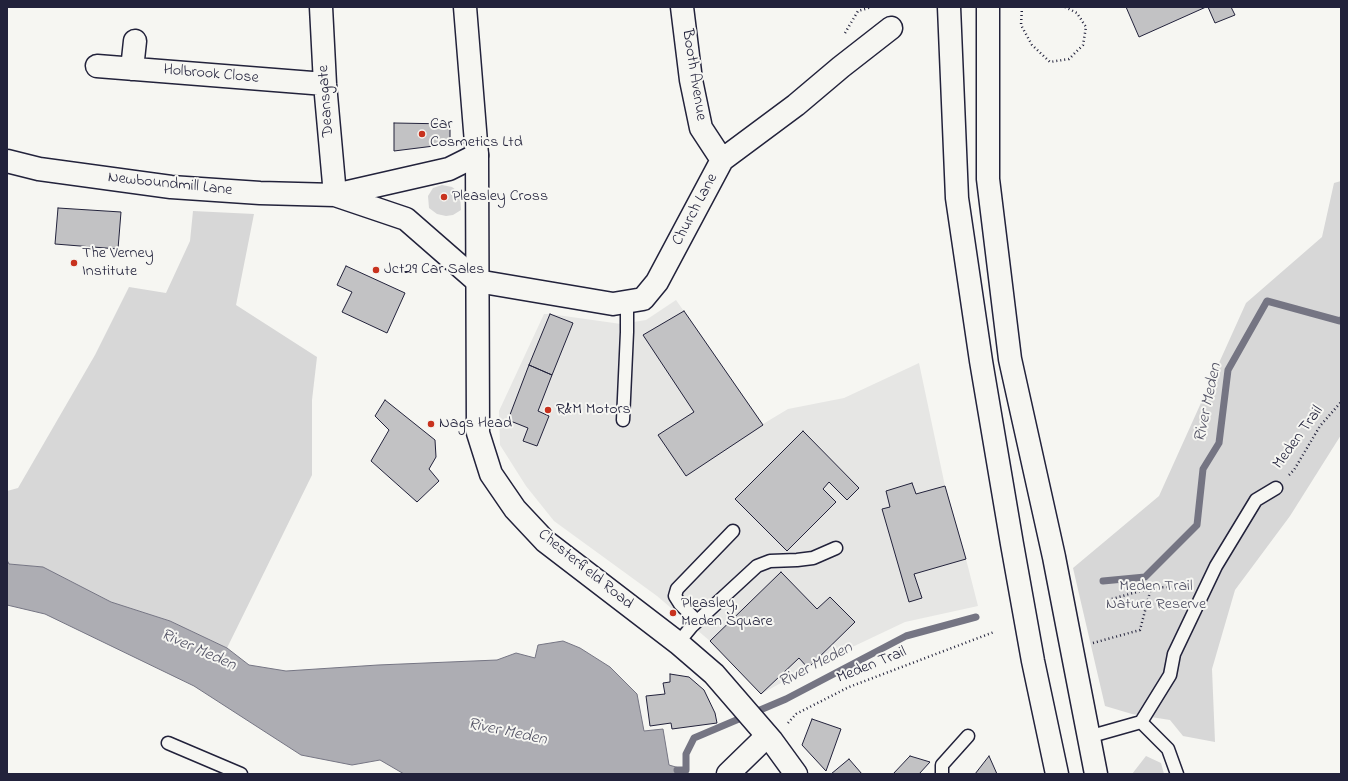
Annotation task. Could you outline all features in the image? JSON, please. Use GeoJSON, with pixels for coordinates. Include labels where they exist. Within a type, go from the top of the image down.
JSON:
{"type":"FeatureCollection","features":[{"type":"Feature","properties":{"kind":"main road","name":"Deansgate"},"geometry":{"type":"LineString","coordinates":[[321,7],[325,84],[335,195]]}},
{"type":"Feature","properties":{"kind":"main road","name":"Chesterfield Road"},"geometry":{"type":"LineString","coordinates":[[465,7],[477,155],[478,433],[491,474],[515,509],[545,541],[678,643],[714,674],[766,735]]}},
{"type":"Feature","properties":{"kind":"main road","name":"Booth Avenue"},"geometry":{"type":"LineString","coordinates":[[682,7],[691,80],[701,128],[722,160]]}},
{"type":"Feature","properties":{"kind":"main road"},"geometry":{"type":"LineString","coordinates":[[949,7],[957,198],[981,361],[1012,544],[1033,661],[1057,774]]}},
{"type":"Feature","properties":{"kind":"main road"},"geometry":{"type":"LineString","coordinates":[[988,7],[988,179],[1010,360],[1054,557],[1096,774]]}},
{"type":"Feature","properties":{"kind":"main road","name":"Church Lane"},"geometry":{"type":"LineString","coordinates":[[477,281],[613,304],[643,299],[657,282],[722,160],[796,105],[891,28]]}},
{"type":"Feature","properties":{"kind":"main road"},"geometry":{"type":"LineString","coordinates":[[132,69],[135,42]]}},
{"type":"Feature","properties":{"kind":"main road","name":"Holbrook Close"},"geometry":{"type":"LineString","coordinates":[[97,66],[325,84]]}},
{"type":"Feature","properties":{"kind":"main road","name":"Newboundmill Lane"},"geometry":{"type":"LineString","coordinates":[[7,161],[39,169],[171,187],[260,193],[335,195],[449,169],[477,155]]}},
{"type":"Feature","properties":{"kind":"main road","name":"Newboundmill Lane"},"geometry":{"type":"LineString","coordinates":[[335,195],[406,219],[477,281]]}},
{"type":"Feature","properties":{"kind":"main road"},"geometry":{"type":"LineString","coordinates":[[728,774],[766,735],[796,774]]}},
{"type":"Feature","properties":{"kind":"lane"},"geometry":{"type":"LineString","coordinates":[[623,420],[627,302]]}},
{"type":"Feature","properties":{"kind":"lane"},"geometry":{"type":"LineString","coordinates":[[1088,737],[1141,722],[1170,676],[1174,654],[1216,566],[1256,500],[1276,488]]}},
{"type":"Feature","properties":{"kind":"lane"},"geometry":{"type":"LineString","coordinates":[[698,621],[680,604],[675,596],[676,589],[733,531]]}},
{"type":"Feature","properties":{"kind":"lane"},"geometry":{"type":"LineString","coordinates":[[678,643],[698,621],[757,566],[770,561],[813,558],[836,548]]}},
{"type":"Feature","properties":{"kind":"lane"},"geometry":{"type":"LineString","coordinates":[[1141,722],[1168,749],[1177,774]]}},
{"type":"Feature","properties":{"kind":"lane"},"geometry":{"type":"LineString","coordinates":[[942,774],[942,765],[968,736]]}},
{"type":"Feature","properties":{"kind":"lane"},"geometry":{"type":"LineString","coordinates":[[168,743],[241,774]]}},
{"type":"Feature","properties":{"kind":"path"},"geometry":{"type":"LineString","coordinates":[[1022,7],[1021,25],[1032,46],[1050,62],[1069,59],[1083,45],[1086,27],[1077,13],[1065,7]]}},
{"type":"Feature","properties":{"kind":"path","name":"Meden Trail"},"geometry":{"type":"LineString","coordinates":[[1276,488],[1294,470],[1320,426],[1341,402]]}},
{"type":"Feature","properties":{"kind":"path"},"geometry":{"type":"LineString","coordinates":[[1108,600],[1151,588],[1207,585]]}},
{"type":"Feature","properties":{"kind":"path"},"geometry":{"type":"LineString","coordinates":[[1104,640],[1140,630],[1151,588]]}},
{"type":"Feature","properties":{"kind":"path","name":"Meden Trail"},"geometry":{"type":"LineString","coordinates":[[766,735],[796,714],[849,687],[994,632]]}},
{"type":"Feature","properties":{"kind":"shaded area"},"geometry":{"type":"Polygon","coordinates":[[[676,300],[763,424],[788,409],[844,398],[919,363],[945,486],[978,606],[905,622],[808,668],[761,694],[710,641],[657,596],[554,521],[526,486],[500,445],[499,411],[544,314],[621,324],[646,320],[676,300]]]}},
{"type":"Feature","properties":{"kind":"green space","name":"Meden Trail Nature Reserve"},"geometry":{"type":"Polygon","coordinates":[[[1341,181],[1341,435],[1290,516],[1235,590],[1212,669],[1215,742],[1183,736],[1170,720],[1132,714],[1105,706],[1073,568],[1159,496],[1246,303],[1322,237],[1334,183],[1341,181]]]}},
{"type":"Feature","properties":{"kind":"green space"},"geometry":{"type":"Polygon","coordinates":[[[442,185],[452,187],[460,193],[461,210],[453,215],[446,216],[437,214],[429,208],[428,196],[433,188],[442,185]]]}},
{"type":"Feature","properties":{"kind":"green space"},"geometry":{"type":"Polygon","coordinates":[[[193,211],[254,214],[236,305],[317,357],[312,400],[312,475],[227,648],[170,621],[111,602],[43,567],[9,564],[7,560],[7,491],[18,488],[95,355],[129,287],[166,293],[190,241],[193,211]]]}},
{"type":"Feature","properties":{"kind":"green space"},"geometry":{"type":"Polygon","coordinates":[[[1146,756],[1161,763],[1164,774],[1132,774],[1146,756]]]}},
{"type":"Feature","properties":{"kind":"water"},"geometry":{"type":"Polygon","coordinates":[[[7,560],[9,564],[43,567],[111,602],[170,621],[227,648],[249,665],[286,671],[378,665],[497,660],[516,653],[535,658],[538,645],[563,641],[580,648],[610,667],[637,694],[644,731],[663,729],[669,765],[686,770],[685,774],[404,774],[380,760],[352,765],[301,755],[194,686],[45,614],[7,605],[7,560]]]}},
{"type":"Feature","properties":{"kind":"building"},"geometry":{"type":"Polygon","coordinates":[[[1126,7],[1206,7],[1139,37],[1126,7]]]}},
{"type":"Feature","properties":{"kind":"building"},"geometry":{"type":"Polygon","coordinates":[[[1208,7],[1231,7],[1235,15],[1215,23],[1208,7]]]}},
{"type":"Feature","properties":{"kind":"building","name":"Car Cosmetics Ltd"},"geometry":{"type":"Polygon","coordinates":[[[394,123],[450,124],[450,144],[394,151],[394,123]]]}},
{"type":"Feature","properties":{"kind":"building"},"geometry":{"type":"Polygon","coordinates":[[[58,208],[121,212],[118,249],[55,244],[58,208]]]}},
{"type":"Feature","properties":{"kind":"building"},"geometry":{"type":"Polygon","coordinates":[[[346,266],[405,293],[387,333],[342,312],[352,292],[337,285],[346,266]]]}},
{"type":"Feature","properties":{"kind":"building"},"geometry":{"type":"Polygon","coordinates":[[[684,311],[763,425],[686,476],[658,435],[694,412],[643,335],[684,311]]]}},
{"type":"Feature","properties":{"kind":"building"},"geometry":{"type":"Polygon","coordinates":[[[550,314],[573,323],[552,375],[529,365],[550,314]]]}},
{"type":"Feature","properties":{"kind":"building"},"geometry":{"type":"Polygon","coordinates":[[[529,365],[552,375],[538,411],[549,416],[537,446],[523,441],[528,428],[508,420],[529,365]]]}},
{"type":"Feature","properties":{"kind":"building"},"geometry":{"type":"Polygon","coordinates":[[[385,400],[435,440],[436,457],[429,469],[439,481],[417,502],[371,461],[389,430],[375,416],[385,400]]]}},
{"type":"Feature","properties":{"kind":"building"},"geometry":{"type":"Polygon","coordinates":[[[803,431],[859,488],[847,500],[829,482],[823,489],[836,502],[787,551],[735,499],[803,431]]]}},
{"type":"Feature","properties":{"kind":"building"},"geometry":{"type":"Polygon","coordinates":[[[912,483],[916,494],[945,486],[966,559],[914,574],[922,598],[909,602],[882,509],[890,507],[886,491],[912,483]]]}},
{"type":"Feature","properties":{"kind":"building"},"geometry":{"type":"Polygon","coordinates":[[[781,572],[817,609],[830,597],[855,622],[808,668],[799,658],[761,694],[710,641],[781,572]]]}},
{"type":"Feature","properties":{"kind":"building"},"geometry":{"type":"Polygon","coordinates":[[[670,674],[689,677],[704,690],[715,713],[717,723],[672,729],[671,723],[650,726],[646,696],[665,694],[663,683],[670,682],[670,674]]]}},
{"type":"Feature","properties":{"kind":"building"},"geometry":{"type":"Polygon","coordinates":[[[812,719],[841,729],[826,771],[802,745],[812,719]]]}},
{"type":"Feature","properties":{"kind":"building"},"geometry":{"type":"Polygon","coordinates":[[[910,756],[930,762],[919,774],[893,774],[910,756]]]}},
{"type":"Feature","properties":{"kind":"building"},"geometry":{"type":"Polygon","coordinates":[[[989,756],[997,774],[975,774],[989,756]]]}},
{"type":"Feature","properties":{"kind":"building"},"geometry":{"type":"Polygon","coordinates":[[[849,759],[862,774],[831,774],[849,759]]]}},
{"type":"Feature","properties":{"kind":"waterway","name":"River Meden"},"geometry":{"type":"LineString","coordinates":[[1103,581],[1145,577],[1197,525],[1203,469],[1219,443],[1228,370],[1267,301],[1340,321],[1341,320]]}},
{"type":"Feature","properties":{"kind":"waterway","name":"River Meden"},"geometry":{"type":"LineString","coordinates":[[677,770],[686,770],[686,754],[694,738],[786,699],[906,636],[976,617]]}},
{"type":"Feature","properties":{"kind":"place","name":"Car Cosmetics Ltd"},"geometry":{"type":"Point","coordinates":[422,134]}},
{"type":"Feature","properties":{"kind":"place","name":"Pleasley Cross"},"geometry":{"type":"Point","coordinates":[444,197]}},
{"type":"Feature","properties":{"kind":"place","name":"The Verney Institute"},"geometry":{"type":"Point","coordinates":[74,263]}},
{"type":"Feature","properties":{"kind":"place","name":"Jct29 Car Sales"},"geometry":{"type":"Point","coordinates":[376,270]}},
{"type":"Feature","properties":{"kind":"place","name":"R&M Motors"},"geometry":{"type":"Point","coordinates":[548,410]}},
{"type":"Feature","properties":{"kind":"place","name":"Nags Head"},"geometry":{"type":"Point","coordinates":[431,424]}},
{"type":"Feature","properties":{"kind":"place","name":"Pleasley, Meden Square"},"geometry":{"type":"Point","coordinates":[673,613]}}]}
